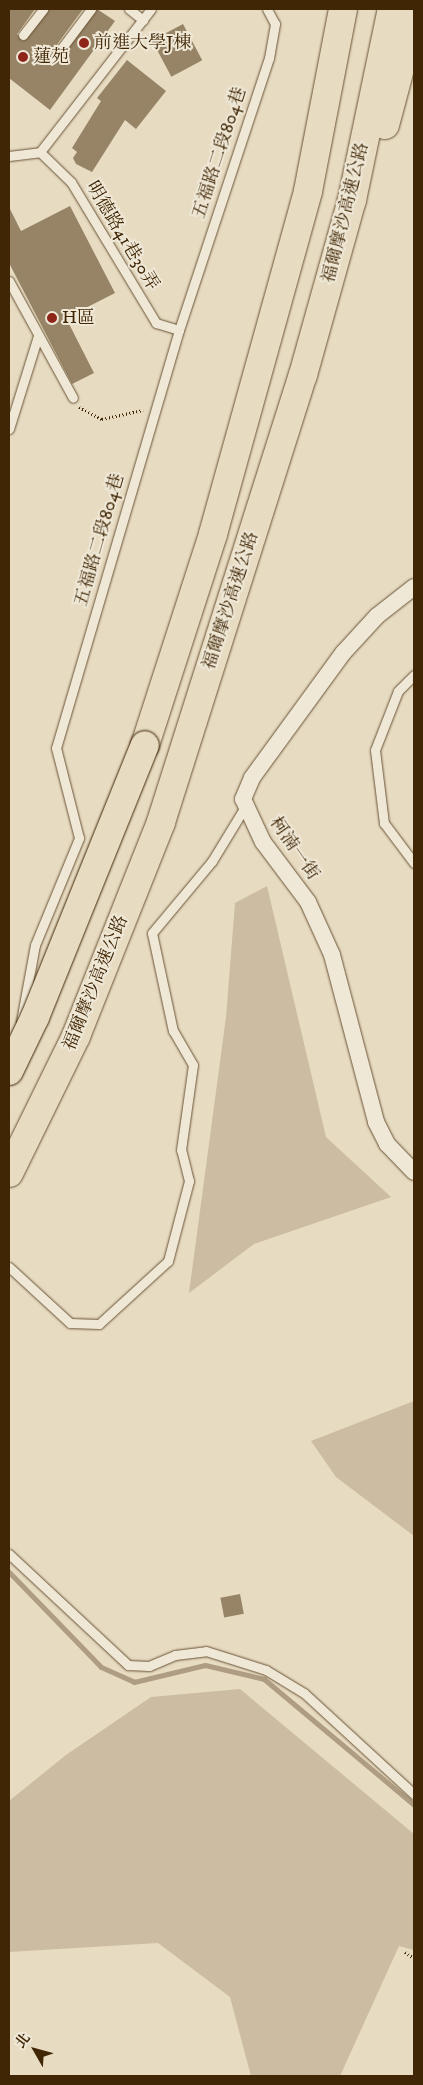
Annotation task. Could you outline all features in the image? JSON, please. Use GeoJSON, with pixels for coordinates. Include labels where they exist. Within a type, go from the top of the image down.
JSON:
{"type":"FeatureCollection","features":[{"type":"Feature","properties":{"kind":"highway"},"geometry":{"type":"LineString","coordinates":[[9,1071],[36,1017],[145,745],[213,534],[308,191],[343,9]]}},
{"type":"Feature","properties":{"kind":"highway","name":"福爾摩沙高速公路"},"geometry":{"type":"LineString","coordinates":[[9,1173],[76,1036],[161,822],[302,375],[352,200],[392,9]]}},
{"type":"Feature","properties":{"kind":"highway"},"geometry":{"type":"LineString","coordinates":[[302,375],[390,109],[414,16]]}},
{"type":"Feature","properties":{"kind":"street"},"geometry":{"type":"LineString","coordinates":[[246,807],[243,799],[252,778],[343,654],[377,616],[414,587]]}},
{"type":"Feature","properties":{"kind":"street","name":"柯湳一街"},"geometry":{"type":"LineString","coordinates":[[246,807],[280,868],[308,902],[343,992],[376,1122],[387,1144],[414,1172]]}},
{"type":"Feature","properties":{"kind":"lane"},"geometry":{"type":"LineString","coordinates":[[23,35],[42,9]]}},
{"type":"Feature","properties":{"kind":"lane"},"geometry":{"type":"LineString","coordinates":[[55,57],[91,9]]}},
{"type":"Feature","properties":{"kind":"lane"},"geometry":{"type":"LineString","coordinates":[[129,9],[144,20]]}},
{"type":"Feature","properties":{"kind":"lane"},"geometry":{"type":"LineString","coordinates":[[9,156],[40,152],[151,9]]}},
{"type":"Feature","properties":{"kind":"lane","name":"五福路二段804巷"},"geometry":{"type":"LineString","coordinates":[[9,1084],[35,945],[79,838],[56,748],[179,330],[269,58],[275,24],[267,9]]}},
{"type":"Feature","properties":{"kind":"lane","name":"明德路41巷30弄"},"geometry":{"type":"LineString","coordinates":[[40,152],[71,182],[156,323],[179,330]]}},
{"type":"Feature","properties":{"kind":"lane"},"geometry":{"type":"LineString","coordinates":[[9,281],[73,398]]}},
{"type":"Feature","properties":{"kind":"lane"},"geometry":{"type":"LineString","coordinates":[[9,429],[38,336]]}},
{"type":"Feature","properties":{"kind":"lane"},"geometry":{"type":"LineString","coordinates":[[414,675],[398,691],[375,750],[384,823],[414,863]]}},
{"type":"Feature","properties":{"kind":"lane"},"geometry":{"type":"LineString","coordinates":[[9,1267],[70,1323],[99,1324],[168,1261],[189,1181],[181,1150],[193,1065],[173,1031],[152,933],[212,861],[246,807]]}},
{"type":"Feature","properties":{"kind":"lane"},"geometry":{"type":"LineString","coordinates":[[9,1554],[128,1665],[149,1666],[175,1655],[206,1651],[266,1670],[304,1693],[414,1794]]}},
{"type":"Feature","properties":{"kind":"path"},"geometry":{"type":"LineString","coordinates":[[73,398],[85,413],[102,419],[157,406]]}},
{"type":"Feature","properties":{"kind":"path"},"geometry":{"type":"LineString","coordinates":[[405,1952],[414,1958]]}},
{"type":"Feature","properties":{"kind":"shaded area"},"geometry":{"type":"Polygon","coordinates":[[[267,886],[326,1137],[391,1197],[254,1244],[189,1293],[226,1017],[235,903],[267,886]]]}},
{"type":"Feature","properties":{"kind":"shaded area"},"geometry":{"type":"Polygon","coordinates":[[[414,1401],[414,1536],[336,1477],[311,1441],[414,1401]]]}},
{"type":"Feature","properties":{"kind":"shaded area"},"geometry":{"type":"Polygon","coordinates":[[[240,1689],[414,1834],[414,1950],[399,1946],[340,2076],[251,2076],[230,1997],[158,1943],[9,1952],[9,1801],[66,1755],[151,1697],[240,1689]]]}},
{"type":"Feature","properties":{"kind":"building"},"geometry":{"type":"Polygon","coordinates":[[[9,9],[35,9],[17,34],[23,41],[49,9],[83,9],[50,54],[55,63],[97,9],[115,21],[50,110],[9,78],[9,9]]]}},
{"type":"Feature","properties":{"kind":"building"},"geometry":{"type":"Polygon","coordinates":[[[183,24],[202,60],[171,77],[152,40],[183,24]]]}},
{"type":"Feature","properties":{"kind":"building"},"geometry":{"type":"Polygon","coordinates":[[[127,60],[166,91],[136,129],[125,120],[92,172],[76,164],[73,158],[77,152],[72,148],[101,101],[97,98],[127,60]]]}},
{"type":"Feature","properties":{"kind":"building"},"geometry":{"type":"Polygon","coordinates":[[[70,206],[115,293],[66,318],[94,373],[72,384],[9,263],[9,207],[21,231],[70,206]]]}},
{"type":"Feature","properties":{"kind":"building"},"geometry":{"type":"Polygon","coordinates":[[[240,1594],[244,1614],[224,1617],[220,1598],[240,1594]]]}},
{"type":"Feature","properties":{"kind":"waterway"},"geometry":{"type":"LineString","coordinates":[[9,1572],[101,1667],[134,1682],[205,1665],[264,1679],[414,1805]]}},
{"type":"Feature","properties":{"kind":"place","name":"前進大學J棟"},"geometry":{"type":"Point","coordinates":[84,43]}},
{"type":"Feature","properties":{"kind":"place","name":"蓮苑"},"geometry":{"type":"Point","coordinates":[23,57]}},
{"type":"Feature","properties":{"kind":"place","name":"H區"},"geometry":{"type":"Point","coordinates":[52,318]}}]}
